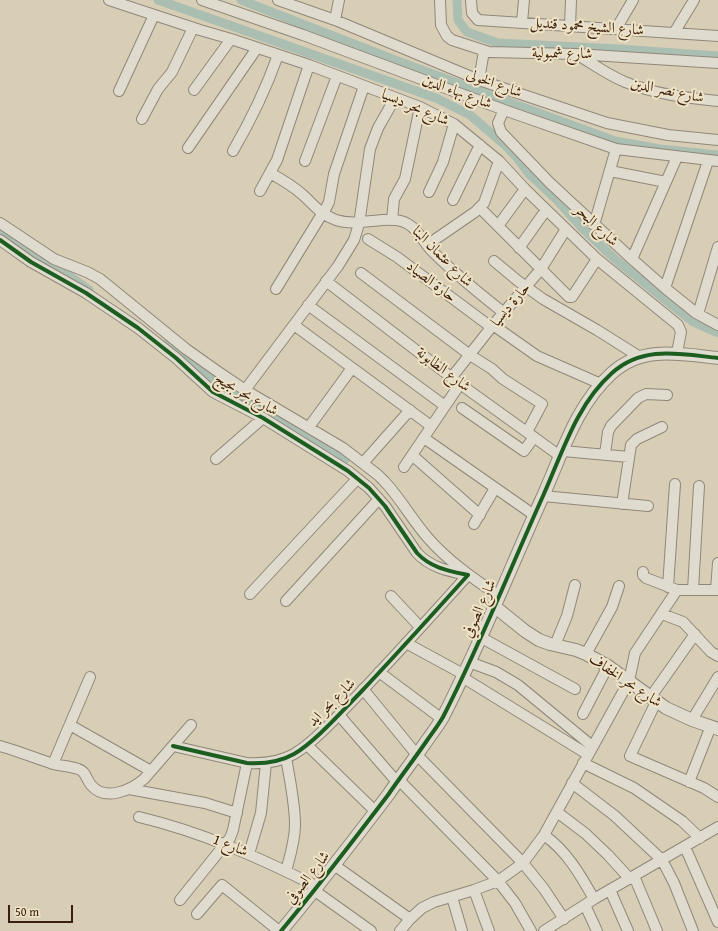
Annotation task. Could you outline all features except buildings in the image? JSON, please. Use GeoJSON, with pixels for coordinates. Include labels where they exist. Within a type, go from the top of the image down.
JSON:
{"type":"FeatureCollection","features":[{"type":"Feature","properties":{"kind":"street","name":"شارع بحر ديسيا"},"geometry":{"type":"LineString","coordinates":[[109,0],[309,65],[420,107],[454,124],[499,161],[525,189],[597,259],[678,325],[681,332],[677,353]]}},
{"type":"Feature","properties":{"kind":"street","name":"شارع بهاء الدين"},"geometry":{"type":"LineString","coordinates":[[202,0],[303,34],[504,110],[616,149],[713,161]]}},
{"type":"Feature","properties":{"kind":"street","name":"شارع الخولى"},"geometry":{"type":"LineString","coordinates":[[278,0],[303,4],[335,20],[478,80],[620,127],[668,136],[718,140]]}},
{"type":"Feature","properties":{"kind":"street"},"geometry":{"type":"LineString","coordinates":[[335,20],[339,0]]}},
{"type":"Feature","properties":{"kind":"street","name":"شارع شمبولية"},"geometry":{"type":"LineString","coordinates":[[440,0],[441,25],[447,36],[452,40],[484,51],[496,53],[576,54],[718,63]]}},
{"type":"Feature","properties":{"kind":"street","name":"شارع الشيخ محمود قنديل"},"geometry":{"type":"LineString","coordinates":[[471,0],[472,13],[478,20],[718,36]]}},
{"type":"Feature","properties":{"kind":"street"},"geometry":{"type":"LineString","coordinates":[[522,22],[524,0]]}},
{"type":"Feature","properties":{"kind":"street"},"geometry":{"type":"LineString","coordinates":[[570,26],[571,0]]}},
{"type":"Feature","properties":{"kind":"street"},"geometry":{"type":"LineString","coordinates":[[674,33],[694,0]]}},
{"type":"Feature","properties":{"kind":"street"},"geometry":{"type":"LineString","coordinates":[[616,29],[631,1]]}},
{"type":"Feature","properties":{"kind":"street"},"geometry":{"type":"LineString","coordinates":[[119,91],[154,15]]}},
{"type":"Feature","properties":{"kind":"street"},"geometry":{"type":"LineString","coordinates":[[142,119],[158,89],[172,72],[193,28]]}},
{"type":"Feature","properties":{"kind":"street"},"geometry":{"type":"LineString","coordinates":[[194,90],[231,39]]}},
{"type":"Feature","properties":{"kind":"street"},"geometry":{"type":"LineString","coordinates":[[188,148],[257,48]]}},
{"type":"Feature","properties":{"kind":"street"},"geometry":{"type":"LineString","coordinates":[[478,80],[484,51]]}},
{"type":"Feature","properties":{"kind":"street","name":"شارع نصر الدين"},"geometry":{"type":"LineString","coordinates":[[576,54],[613,76],[638,86],[681,96],[718,101]]}},
{"type":"Feature","properties":{"kind":"street"},"geometry":{"type":"LineString","coordinates":[[233,151],[254,114],[272,73],[278,55]]}},
{"type":"Feature","properties":{"kind":"street"},"geometry":{"type":"LineString","coordinates":[[260,191],[277,160],[309,65]]}},
{"type":"Feature","properties":{"kind":"street"},"geometry":{"type":"LineString","coordinates":[[305,161],[337,76]]}},
{"type":"Feature","properties":{"kind":"street"},"geometry":{"type":"LineString","coordinates":[[276,289],[329,202],[334,174],[364,86]]}},
{"type":"Feature","properties":{"kind":"street"},"geometry":{"type":"LineString","coordinates":[[245,390],[338,266],[354,240],[359,224],[370,149],[378,128],[395,98]]}},
{"type":"Feature","properties":{"kind":"street"},"geometry":{"type":"LineString","coordinates":[[392,220],[394,199],[405,179],[420,107]]}},
{"type":"Feature","properties":{"kind":"street","name":"شارع البحر"},"geometry":{"type":"LineString","coordinates":[[504,110],[498,123],[500,132],[503,136],[594,225],[632,259],[698,314],[718,325]]}},
{"type":"Feature","properties":{"kind":"street"},"geometry":{"type":"LineString","coordinates":[[429,192],[443,162],[454,124]]}},
{"type":"Feature","properties":{"kind":"street"},"geometry":{"type":"LineString","coordinates":[[453,200],[480,145]]}},
{"type":"Feature","properties":{"kind":"street"},"geometry":{"type":"LineString","coordinates":[[594,225],[616,149]]}},
{"type":"Feature","properties":{"kind":"street"},"geometry":{"type":"LineString","coordinates":[[632,259],[677,157]]}},
{"type":"Feature","properties":{"kind":"street"},"geometry":{"type":"LineString","coordinates":[[427,245],[480,208],[484,203],[499,161]]}},
{"type":"Feature","properties":{"kind":"street"},"geometry":{"type":"LineString","coordinates":[[665,288],[713,161]]}},
{"type":"Feature","properties":{"kind":"street"},"geometry":{"type":"LineString","coordinates":[[610,171],[666,182]]}},
{"type":"Feature","properties":{"kind":"street","name":"شارع عثمان البنا"},"geometry":{"type":"LineString","coordinates":[[270,173],[295,189],[323,214],[336,220],[359,224],[392,220],[407,223],[414,227],[433,253],[504,313]]}},
{"type":"Feature","properties":{"kind":"street"},"geometry":{"type":"LineString","coordinates":[[498,226],[525,189]]}},
{"type":"Feature","properties":{"kind":"street"},"geometry":{"type":"LineString","coordinates":[[480,208],[570,297],[597,259]]}},
{"type":"Feature","properties":{"kind":"street"},"geometry":{"type":"LineString","coordinates":[[519,248],[546,210]]}},
{"type":"Feature","properties":{"kind":"street","name":"شارع بحر بجيج"},"geometry":{"type":"LineString","coordinates":[[0,223],[54,259],[87,272],[100,279],[186,349],[245,390],[337,444],[361,461],[385,482],[429,539],[497,601]]}},
{"type":"Feature","properties":{"kind":"street","name":"حارة ديسيا"},"geometry":{"type":"LineString","coordinates":[[404,467],[445,406],[456,380],[470,355],[492,326],[541,269],[566,229]]}},
{"type":"Feature","properties":{"kind":"street","name":"شارع بحر بجيج"},"geometry":{"type":"LineString","coordinates":[[0,240],[31,262],[86,293],[138,328],[176,358],[213,392],[263,418],[348,471],[379,499],[396,521],[417,554],[423,560],[438,568],[468,575]]}},
{"type":"Feature","properties":{"kind":"street","name":"حارة الصياد"},"geometry":{"type":"LineString","coordinates":[[368,240],[390,252],[492,326],[537,356],[601,384]]}},
{"type":"Feature","properties":{"kind":"street"},"geometry":{"type":"LineString","coordinates":[[698,314],[718,247]]}},
{"type":"Feature","properties":{"kind":"street"},"geometry":{"type":"LineString","coordinates":[[494,261],[543,299],[640,357]]}},
{"type":"Feature","properties":{"kind":"street"},"geometry":{"type":"LineString","coordinates":[[361,273],[470,355],[492,369],[520,391],[542,404],[524,452],[462,408]]}},
{"type":"Feature","properties":{"kind":"street","name":"شارع الطابونة"},"geometry":{"type":"LineString","coordinates":[[326,282],[456,380],[531,434],[562,453]]}},
{"type":"Feature","properties":{"kind":"street"},"geometry":{"type":"LineString","coordinates":[[308,305],[445,406]]}},
{"type":"Feature","properties":{"kind":"street"},"geometry":{"type":"LineString","coordinates":[[294,325],[431,426]]}},
{"type":"Feature","properties":{"kind":"street","name":"شارع الصوفي"},"geometry":{"type":"LineString","coordinates":[[280,931],[316,889],[398,781],[442,719],[497,601],[580,414],[601,384],[612,373],[625,364],[640,357],[654,354],[677,353],[718,358]]}},
{"type":"Feature","properties":{"kind":"street"},"geometry":{"type":"LineString","coordinates":[[309,427],[352,368]]}},
{"type":"Feature","properties":{"kind":"street"},"geometry":{"type":"LineString","coordinates":[[605,454],[608,432],[611,426],[638,398],[646,394],[668,395]]}},
{"type":"Feature","properties":{"kind":"street"},"geometry":{"type":"LineString","coordinates":[[348,471],[361,461],[410,410]]}},
{"type":"Feature","properties":{"kind":"street"},"geometry":{"type":"LineString","coordinates":[[216,459],[263,418]]}},
{"type":"Feature","properties":{"kind":"street"},"geometry":{"type":"LineString","coordinates":[[622,504],[631,445],[634,441],[662,427]]}},
{"type":"Feature","properties":{"kind":"street"},"geometry":{"type":"LineString","coordinates":[[424,438],[534,515]]}},
{"type":"Feature","properties":{"kind":"street"},"geometry":{"type":"LineString","coordinates":[[562,453],[605,454],[628,457]]}},
{"type":"Feature","properties":{"kind":"street"},"geometry":{"type":"LineString","coordinates":[[412,455],[480,515]]}},
{"type":"Feature","properties":{"kind":"street"},"geometry":{"type":"LineString","coordinates":[[250,594],[357,479]]}},
{"type":"Feature","properties":{"kind":"street"},"geometry":{"type":"LineString","coordinates":[[402,930],[410,919],[422,908],[434,902],[498,881],[523,863],[544,835],[628,681],[635,653],[662,614],[672,589],[675,484]]}},
{"type":"Feature","properties":{"kind":"street"},"geometry":{"type":"LineString","coordinates":[[693,590],[699,486]]}},
{"type":"Feature","properties":{"kind":"street"},"geometry":{"type":"LineString","coordinates":[[474,524],[495,488]]}},
{"type":"Feature","properties":{"kind":"street"},"geometry":{"type":"LineString","coordinates":[[543,496],[648,506]]}},
{"type":"Feature","properties":{"kind":"street"},"geometry":{"type":"LineString","coordinates":[[286,601],[379,499]]}},
{"type":"Feature","properties":{"kind":"street"},"geometry":{"type":"LineString","coordinates":[[396,521],[407,510]]}},
{"type":"Feature","properties":{"kind":"street"},"geometry":{"type":"LineString","coordinates":[[643,572],[643,575],[646,578],[672,589],[717,590],[718,563]]}},
{"type":"Feature","properties":{"kind":"street","name":"شارع بحر ايد"},"geometry":{"type":"LineString","coordinates":[[174,746],[247,763],[266,763],[286,758],[307,745],[339,715],[468,575]]}},
{"type":"Feature","properties":{"kind":"street"},"geometry":{"type":"LineString","coordinates":[[555,645],[567,616],[575,585]]}},
{"type":"Feature","properties":{"kind":"street"},"geometry":{"type":"LineString","coordinates":[[586,654],[612,607],[619,586]]}},
{"type":"Feature","properties":{"kind":"street"},"geometry":{"type":"LineString","coordinates":[[392,596],[420,627]]}},
{"type":"Feature","properties":{"kind":"street","name":"شارع بحر الخفاف"},"geometry":{"type":"LineString","coordinates":[[497,601],[532,636],[544,643],[576,650],[586,654],[608,666],[653,700],[674,712],[692,720],[715,727]]}},
{"type":"Feature","properties":{"kind":"street"},"geometry":{"type":"LineString","coordinates":[[662,614],[683,622],[711,652],[718,656]]}},
{"type":"Feature","properties":{"kind":"street"},"geometry":{"type":"LineString","coordinates":[[695,634],[653,700],[630,756],[704,788],[718,797]]}},
{"type":"Feature","properties":{"kind":"street"},"geometry":{"type":"LineString","coordinates":[[480,637],[575,689]]}},
{"type":"Feature","properties":{"kind":"street"},"geometry":{"type":"LineString","coordinates":[[406,643],[463,676],[587,754],[682,821],[700,838]]}},
{"type":"Feature","properties":{"kind":"street"},"geometry":{"type":"LineString","coordinates":[[469,662],[496,672],[518,685],[587,754]]}},
{"type":"Feature","properties":{"kind":"street"},"geometry":{"type":"LineString","coordinates":[[583,714],[608,666]]}},
{"type":"Feature","properties":{"kind":"street"},"geometry":{"type":"LineString","coordinates":[[379,672],[442,719]]}},
{"type":"Feature","properties":{"kind":"street"},"geometry":{"type":"LineString","coordinates":[[53,764],[90,677]]}},
{"type":"Feature","properties":{"kind":"street"},"geometry":{"type":"LineString","coordinates":[[692,720],[718,677]]}},
{"type":"Feature","properties":{"kind":"street"},"geometry":{"type":"LineString","coordinates":[[363,689],[417,755],[523,863],[544,889],[561,924]]}},
{"type":"Feature","properties":{"kind":"street"},"geometry":{"type":"LineString","coordinates":[[339,715],[398,781],[498,881],[515,903],[531,931]]}},
{"type":"Feature","properties":{"kind":"street"},"geometry":{"type":"LineString","coordinates":[[70,725],[151,771]]}},
{"type":"Feature","properties":{"kind":"street"},"geometry":{"type":"LineString","coordinates":[[0,746],[53,764],[78,769],[82,771],[91,785],[102,792],[122,792],[137,785],[174,746],[191,725]]}},
{"type":"Feature","properties":{"kind":"street"},"geometry":{"type":"LineString","coordinates":[[689,782],[715,727]]}},
{"type":"Feature","properties":{"kind":"street"},"geometry":{"type":"LineString","coordinates":[[307,745],[375,811]]}},
{"type":"Feature","properties":{"kind":"street"},"geometry":{"type":"LineString","coordinates":[[286,758],[295,825],[293,844],[286,871]]}},
{"type":"Feature","properties":{"kind":"street"},"geometry":{"type":"LineString","coordinates":[[180,900],[226,844],[233,830],[247,763]]}},
{"type":"Feature","properties":{"kind":"street"},"geometry":{"type":"LineString","coordinates":[[249,854],[260,812],[266,763]]}},
{"type":"Feature","properties":{"kind":"street"},"geometry":{"type":"LineString","coordinates":[[572,783],[615,816],[662,860],[671,877],[693,931]]}},
{"type":"Feature","properties":{"kind":"street"},"geometry":{"type":"LineString","coordinates":[[130,789],[199,802],[237,813]]}},
{"type":"Feature","properties":{"kind":"street"},"geometry":{"type":"LineString","coordinates":[[557,812],[586,834],[632,878],[657,931]]}},
{"type":"Feature","properties":{"kind":"street","name":"شارع 1"},"geometry":{"type":"LineString","coordinates":[[139,817],[181,828],[226,844],[286,871],[316,889],[371,931]]}},
{"type":"Feature","properties":{"kind":"street"},"geometry":{"type":"LineString","coordinates":[[544,931],[561,924],[585,905],[718,827]]}},
{"type":"Feature","properties":{"kind":"street"},"geometry":{"type":"LineString","coordinates":[[544,835],[562,851],[580,874],[594,900]]}},
{"type":"Feature","properties":{"kind":"street"},"geometry":{"type":"LineString","coordinates":[[685,847],[718,922]]}},
{"type":"Feature","properties":{"kind":"street"},"geometry":{"type":"LineString","coordinates":[[334,865],[410,919]]}},
{"type":"Feature","properties":{"kind":"street"},"geometry":{"type":"LineString","coordinates":[[197,914],[222,885],[280,931]]}},
{"type":"Feature","properties":{"kind":"street"},"geometry":{"type":"LineString","coordinates":[[474,890],[489,931]]}},
{"type":"Feature","properties":{"kind":"street"},"geometry":{"type":"LineString","coordinates":[[610,890],[628,931]]}},
{"type":"Feature","properties":{"kind":"street"},"geometry":{"type":"LineString","coordinates":[[452,896],[462,931]]}},
{"type":"Feature","properties":{"kind":"street"},"geometry":{"type":"LineString","coordinates":[[585,905],[597,931]]}},
{"type":"Feature","properties":{"kind":"waterway"},"geometry":{"type":"LineString","coordinates":[[158,0],[436,98],[470,115],[505,145],[529,174],[616,260],[693,322],[718,333]]}},
{"type":"Feature","properties":{"kind":"waterway"},"geometry":{"type":"LineString","coordinates":[[241,0],[400,62],[615,141],[660,149],[718,155]]}},
{"type":"Feature","properties":{"kind":"waterway"},"geometry":{"type":"LineString","coordinates":[[457,0],[458,20],[467,32],[498,43],[718,56]]}},
{"type":"Feature","properties":{"kind":"waterway"},"geometry":{"type":"LineString","coordinates":[[0,232],[58,268],[89,290]]}},
{"type":"Feature","properties":{"kind":"waterway"},"geometry":{"type":"LineString","coordinates":[[165,344],[217,384],[346,459]]}},
{"type":"Feature","properties":{"kind":"cycle path"},"geometry":{"type":"LineString","coordinates":[[0,240],[31,262],[86,293],[138,328],[176,358],[213,392],[263,418],[348,471],[369,488],[385,506],[422,558],[441,568],[468,575],[387,665],[311,742],[294,754],[272,762],[247,763],[173,746]]}},
{"type":"Feature","properties":{"kind":"cycle path"},"geometry":{"type":"LineString","coordinates":[[281,931],[322,881],[388,795],[443,717],[482,635],[571,431],[579,415],[599,386],[612,373],[624,364],[636,358],[662,354],[718,358]]}}]}
